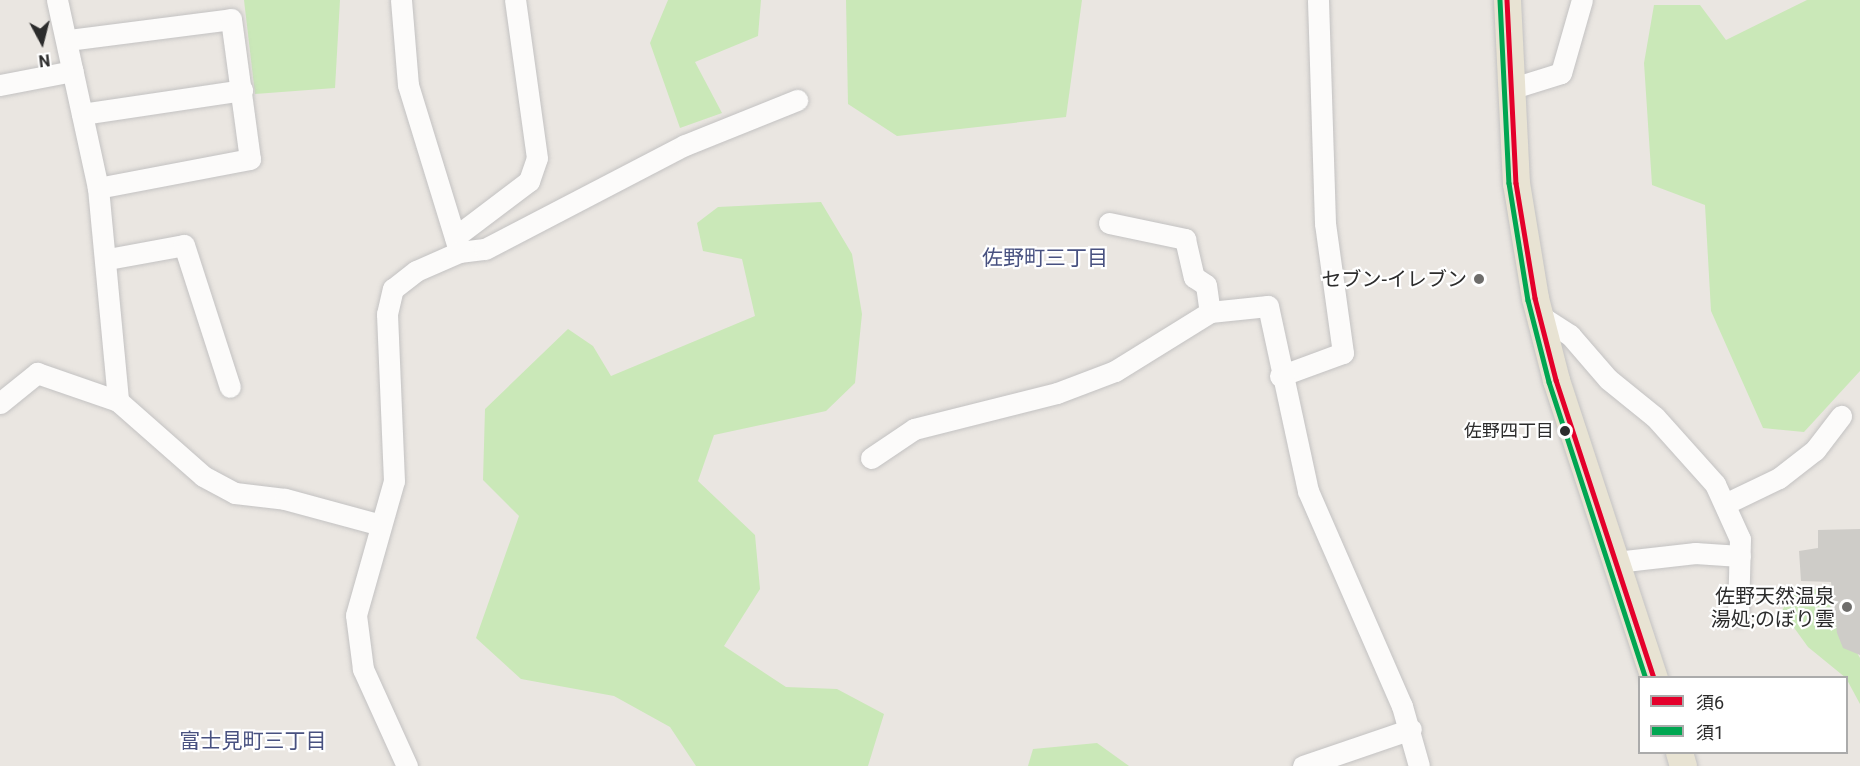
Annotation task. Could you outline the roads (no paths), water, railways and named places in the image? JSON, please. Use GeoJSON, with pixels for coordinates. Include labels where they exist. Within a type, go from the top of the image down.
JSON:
{"type":"FeatureCollection","features":[{"type":"Feature","properties":{"kind":"main road"},"geometry":{"type":"LineString","coordinates":[[1506,0],[1515,183],[1539,315],[1653,676]]}},
{"type":"Feature","properties":{"kind":"street"},"geometry":{"type":"LineString","coordinates":[[57,0],[68,40],[98,188],[108,259],[118,401]]}},
{"type":"Feature","properties":{"kind":"street"},"geometry":{"type":"LineString","coordinates":[[401,0],[408,85],[457,244]]}},
{"type":"Feature","properties":{"kind":"street"},"geometry":{"type":"LineString","coordinates":[[407,766],[363,669],[356,615],[394,481],[387,314],[393,289],[457,244],[529,181],[537,158],[515,0]]}},
{"type":"Feature","properties":{"kind":"street"},"geometry":{"type":"LineString","coordinates":[[1280,376],[1343,352],[1325,223],[1318,0]]}},
{"type":"Feature","properties":{"kind":"street"},"geometry":{"type":"LineString","coordinates":[[1510,89],[1561,73],[1582,0]]}},
{"type":"Feature","properties":{"kind":"street"},"geometry":{"type":"LineString","coordinates":[[68,40],[231,19],[250,159],[98,188]]}},
{"type":"Feature","properties":{"kind":"street"},"geometry":{"type":"LineString","coordinates":[[0,85],[74,71]]}},
{"type":"Feature","properties":{"kind":"street"},"geometry":{"type":"LineString","coordinates":[[82,114],[242,90]]}},
{"type":"Feature","properties":{"kind":"street"},"geometry":{"type":"LineString","coordinates":[[457,244],[485,249],[685,145],[797,100]]}},
{"type":"Feature","properties":{"kind":"street"},"geometry":{"type":"LineString","coordinates":[[1109,224],[1185,239],[1194,277],[1206,285],[1210,312]]}},
{"type":"Feature","properties":{"kind":"street"},"geometry":{"type":"LineString","coordinates":[[108,259],[184,244],[230,387]]}},
{"type":"Feature","properties":{"kind":"street"},"geometry":{"type":"LineString","coordinates":[[871,458],[914,429],[1057,393],[1115,371],[1210,312],[1268,306],[1280,376],[1308,491],[1411,729],[1419,766]]}},
{"type":"Feature","properties":{"kind":"street"},"geometry":{"type":"LineString","coordinates":[[1539,315],[1570,335],[1608,379],[1655,417],[1727,503],[1740,538],[1738,616]]}},
{"type":"Feature","properties":{"kind":"street"},"geometry":{"type":"LineString","coordinates":[[0,403],[37,373],[118,401],[203,476],[235,492],[285,499],[381,525]]}},
{"type":"Feature","properties":{"kind":"street"},"geometry":{"type":"LineString","coordinates":[[1727,503],[1779,478],[1815,450],[1841,416]]}},
{"type":"Feature","properties":{"kind":"street"},"geometry":{"type":"LineString","coordinates":[[1616,562],[1695,553],[1740,556]]}},
{"type":"Feature","properties":{"kind":"street"},"geometry":{"type":"LineString","coordinates":[[1303,766],[1411,729]]}},
{"type":"Feature","properties":{"kind":"place","name":"セブン-イレブン"},"geometry":{"type":"Point","coordinates":[1479,279]}},
{"type":"Feature","properties":{"kind":"place","name":"佐野四丁目"},"geometry":{"type":"Point","coordinates":[1565,431]}},
{"type":"Feature","properties":{"kind":"place","name":"佐野天然温泉 湯処;のぼり雲"},"geometry":{"type":"Point","coordinates":[1847,607]}},
{"type":"Feature","properties":{"kind":"district","name":"佐野町三丁目"},"geometry":{"type":"Point","coordinates":[1045,258]}},
{"type":"Feature","properties":{"kind":"district","name":"富士見町三丁目"},"geometry":{"type":"Point","coordinates":[253,741]}}]}
